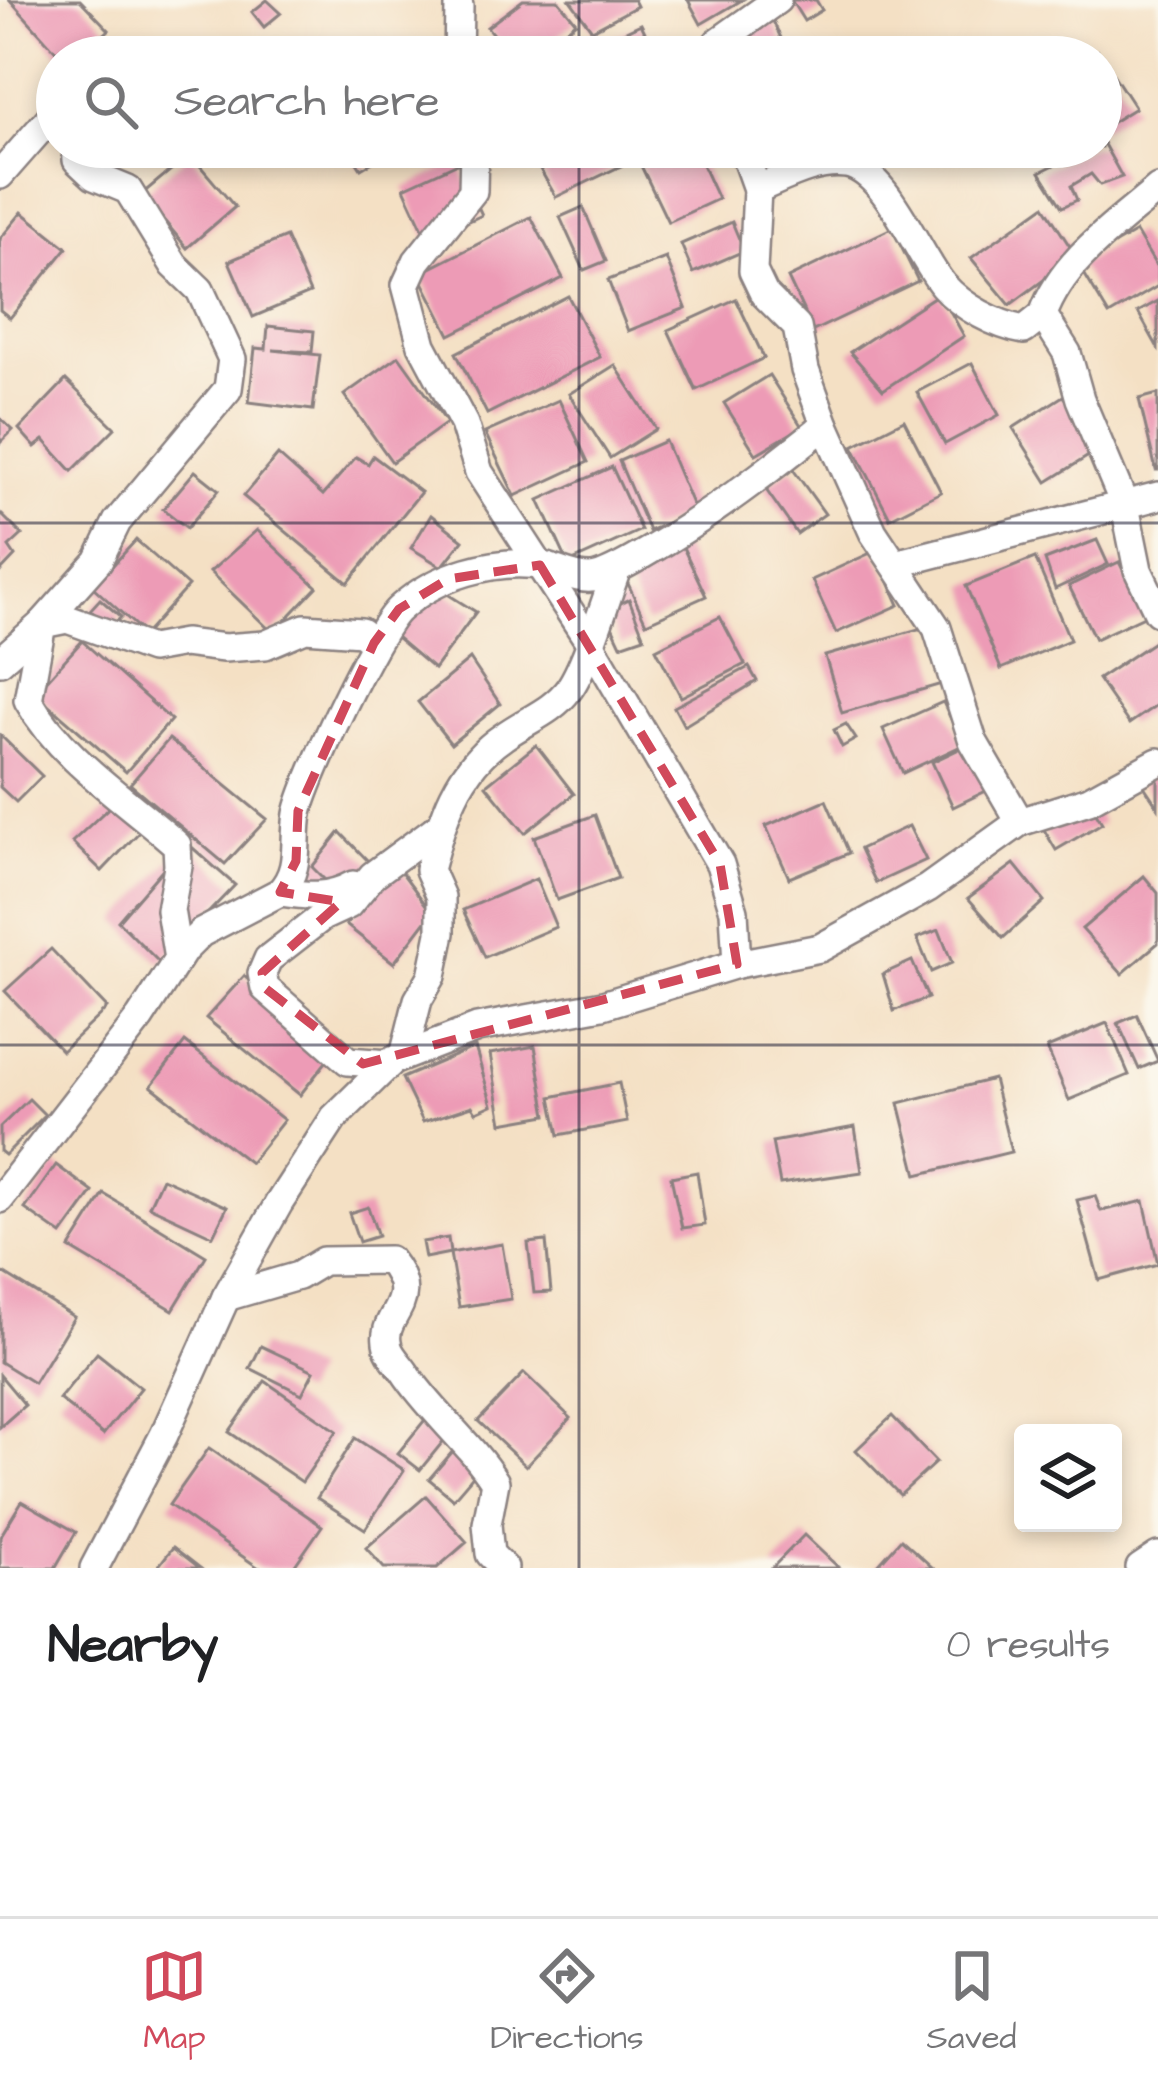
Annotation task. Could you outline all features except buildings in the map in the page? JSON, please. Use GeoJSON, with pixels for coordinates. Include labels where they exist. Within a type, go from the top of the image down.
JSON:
{"type":"FeatureCollection","features":[{"type":"Feature","properties":{"kind":"street"},"geometry":{"type":"LineString","coordinates":[[726,36],[777,0]]}},
{"type":"Feature","properties":{"kind":"street"},"geometry":{"type":"LineString","coordinates":[[458,36],[459,6]]}},
{"type":"Feature","properties":{"kind":"street"},"geometry":{"type":"LineString","coordinates":[[0,175],[36,134]]}},
{"type":"Feature","properties":{"kind":"street"},"geometry":{"type":"LineString","coordinates":[[0,661],[42,624],[98,561],[116,522],[228,389],[232,359],[200,290],[174,265],[128,190],[86,168]]}},
{"type":"Feature","properties":{"kind":"street"},"geometry":{"type":"LineString","coordinates":[[474,168],[473,191],[417,261],[406,285],[422,345],[464,424],[479,472],[589,640],[720,864],[734,911],[737,964]]}},
{"type":"Feature","properties":{"kind":"street"},"geometry":{"type":"LineString","coordinates":[[750,168],[757,189],[753,271],[764,293],[797,327],[805,370],[825,425],[873,532],[937,628],[973,741],[1020,822]]}},
{"type":"Feature","properties":{"kind":"street"},"geometry":{"type":"LineString","coordinates":[[757,189],[806,168]]}},
{"type":"Feature","properties":{"kind":"street"},"geometry":{"type":"LineString","coordinates":[[854,168],[876,182],[946,289],[977,312],[1024,330],[1043,315],[1049,296],[1096,240],[1158,189]]}},
{"type":"Feature","properties":{"kind":"street"},"geometry":{"type":"LineString","coordinates":[[1043,315],[1067,352],[1080,399],[1125,506],[1138,570],[1158,612]]}},
{"type":"Feature","properties":{"kind":"street"},"geometry":{"type":"LineString","coordinates":[[0,1199],[201,933],[280,892],[290,881],[296,861],[298,811],[374,643],[399,609],[448,579],[486,566],[540,565],[591,580],[617,569],[697,523],[825,425]]}},
{"type":"Feature","properties":{"kind":"street"},"geometry":{"type":"LineString","coordinates":[[895,564],[1158,496]]}},
{"type":"Feature","properties":{"kind":"street"},"geometry":{"type":"LineString","coordinates":[[94,1568],[164,1435],[226,1297],[334,1118],[397,1060],[418,1000],[432,976],[441,933],[441,896],[429,870],[438,827],[475,760],[502,737],[551,709],[572,686],[617,569]]}},
{"type":"Feature","properties":{"kind":"street"},"geometry":{"type":"LineString","coordinates":[[42,624],[67,619],[151,649],[184,644],[265,645],[305,628],[361,632],[374,643]]}},
{"type":"Feature","properties":{"kind":"street"},"geometry":{"type":"LineString","coordinates":[[42,624],[28,700],[39,720],[64,748],[177,845],[170,910],[178,959]]}},
{"type":"Feature","properties":{"kind":"street"},"geometry":{"type":"LineString","coordinates":[[373,875],[348,904],[322,917],[268,959],[262,974],[265,988],[348,1061],[397,1060],[477,1028],[603,1005],[737,964],[820,948],[928,888],[1020,822],[1088,800],[1158,762]]}},
{"type":"Feature","properties":{"kind":"street"},"geometry":{"type":"LineString","coordinates":[[280,892],[314,897],[339,893],[373,875],[438,827]]}},
{"type":"Feature","properties":{"kind":"street"},"geometry":{"type":"LineString","coordinates":[[226,1297],[298,1276],[323,1262],[389,1260],[400,1274],[403,1305],[388,1327],[388,1347],[423,1400],[495,1482],[487,1524],[490,1554],[504,1568]]}},
{"type":"Feature","properties":{"kind":"street"},"geometry":{"type":"LineString","coordinates":[[1140,1568],[1158,1556]]}},
{"type":"Feature","properties":{"kind":"highlighted area"},"geometry":{"type":"Polygon","coordinates":[[[540,565],[720,864],[737,964],[363,1064],[265,988],[262,973],[341,902],[280,892],[296,861],[298,811],[374,643],[399,609],[448,579],[540,565]]]}}]}
